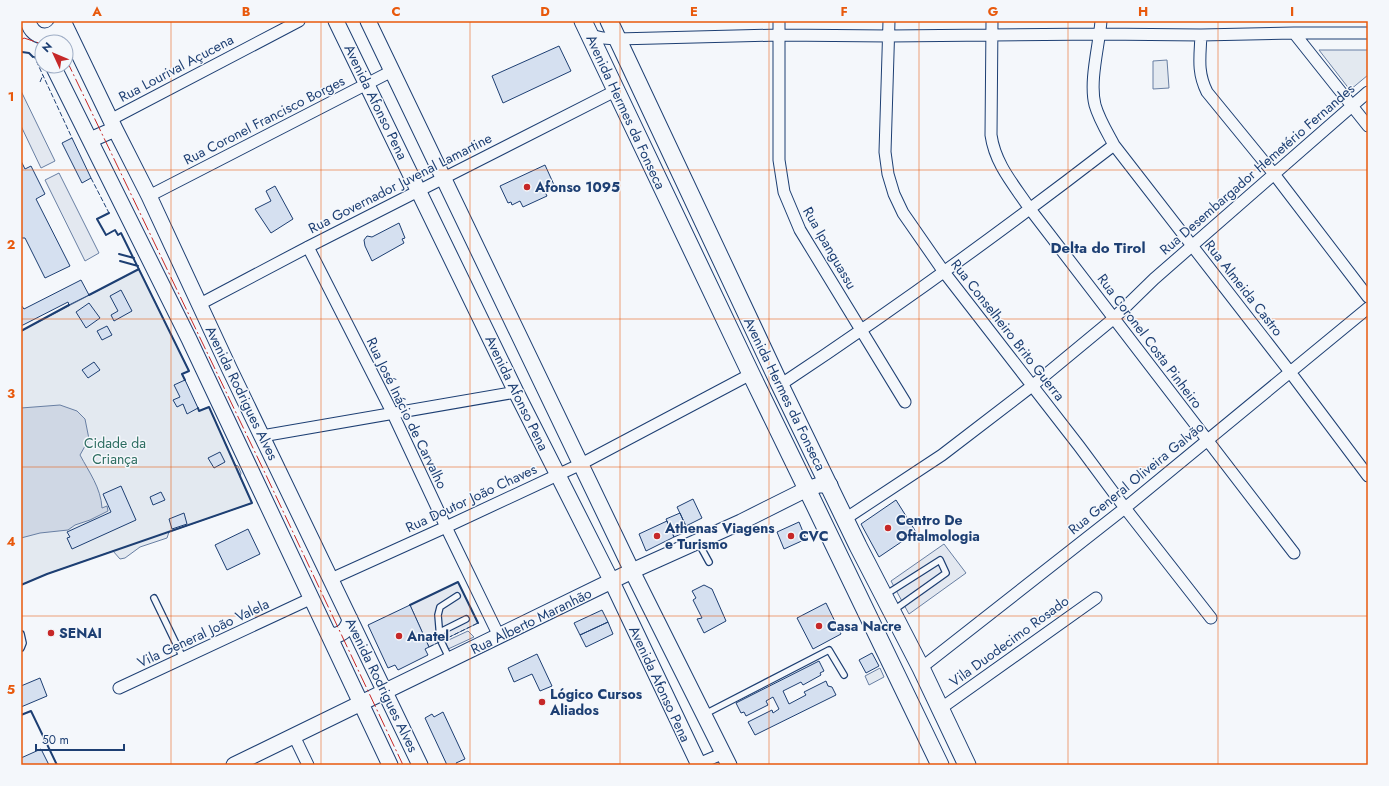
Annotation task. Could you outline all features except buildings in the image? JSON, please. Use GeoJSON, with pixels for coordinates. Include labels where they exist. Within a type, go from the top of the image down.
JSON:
{"type":"FeatureCollection","features":[{"type":"Feature","properties":{"kind":"main road","name":"Avenida Rodrigues Alves"},"geometry":{"type":"LineString","coordinates":[[63,21],[149,196],[210,327],[420,765]]}},
{"type":"Feature","properties":{"kind":"main road"},"geometry":{"type":"LineString","coordinates":[[29,30],[48,36],[53,34],[61,26],[63,21]]}},
{"type":"Feature","properties":{"kind":"main road","name":"Avenida Afonso Pena"},"geometry":{"type":"LineString","coordinates":[[336,21],[516,392],[612,582],[698,765]]}},
{"type":"Feature","properties":{"kind":"main road","name":"Avenida Afonso Pena"},"geometry":{"type":"LineString","coordinates":[[368,21],[632,571],[726,759]]}},
{"type":"Feature","properties":{"kind":"main road","name":"Avenida Hermes da Fonseca"},"geometry":{"type":"LineString","coordinates":[[609,21],[616,39],[780,384],[830,485],[845,519],[921,668],[967,765]]}},
{"type":"Feature","properties":{"kind":"main road","name":"Avenida Hermes da Fonseca"},"geometry":{"type":"LineString","coordinates":[[586,28],[750,374],[940,765]]}},
{"type":"Feature","properties":{"kind":"main road","name":"Avenida Rodrigues Alves"},"geometry":{"type":"LineString","coordinates":[[57,74],[189,339],[250,466],[305,583],[306,601],[328,633],[390,765]]}},
{"type":"Feature","properties":{"kind":"main road"},"geometry":{"type":"LineString","coordinates":[[90,140],[113,125]]}},
{"type":"Feature","properties":{"kind":"main road"},"geometry":{"type":"LineString","coordinates":[[189,339],[201,338],[210,327]]}},
{"type":"Feature","properties":{"kind":"main road"},"geometry":{"type":"LineString","coordinates":[[250,466],[254,458],[266,455],[273,458]]}},
{"type":"Feature","properties":{"kind":"main road","name":"Rua Alberto Maranhão"},"geometry":{"type":"LineString","coordinates":[[234,765],[632,571],[741,522],[807,489],[819,485],[830,485]]}},
{"type":"Feature","properties":{"kind":"main road"},"geometry":{"type":"LineString","coordinates":[[305,583],[307,576],[313,570],[320,570],[329,575]]}},
{"type":"Feature","properties":{"kind":"main road"},"geometry":{"type":"LineString","coordinates":[[328,633],[334,636],[341,634],[348,629],[350,619]]}},
{"type":"Feature","properties":{"kind":"street","name":"Rua Lourival Açucena"},"geometry":{"type":"LineString","coordinates":[[113,125],[299,21]]}},
{"type":"Feature","properties":{"kind":"street","name":"Rua Ipanguassu"},"geometry":{"type":"LineString","coordinates":[[779,21],[779,160],[784,192],[800,230],[905,402]]}},
{"type":"Feature","properties":{"kind":"street","name":"Rua Conselheiro Brito Guerra"},"geometry":{"type":"LineString","coordinates":[[890,21],[885,152],[888,174],[894,194],[903,213],[944,272],[1211,618]]}},
{"type":"Feature","properties":{"kind":"street","name":"Rua Coronel Costa Pinheiro"},"geometry":{"type":"LineString","coordinates":[[992,21],[991,135],[996,158],[1030,209],[1294,553]]}},
{"type":"Feature","properties":{"kind":"street","name":"Rua Almeida Castro"},"geometry":{"type":"LineString","coordinates":[[1101,21],[1093,85],[1095,104],[1101,120],[1114,145],[1290,372],[1368,476]]}},
{"type":"Feature","properties":{"kind":"street"},"geometry":{"type":"LineString","coordinates":[[586,28],[603,38],[616,39],[779,35],[1201,35],[1368,33]]}},
{"type":"Feature","properties":{"kind":"street"},"geometry":{"type":"LineString","coordinates":[[1294,33],[1368,126]]}},
{"type":"Feature","properties":{"kind":"street"},"geometry":{"type":"LineString","coordinates":[[1201,35],[1200,71],[1202,81],[1207,92],[1274,174],[1368,296]]}},
{"type":"Feature","properties":{"kind":"street","name":"Rua Coronel Francisco Borges"},"geometry":{"type":"LineString","coordinates":[[149,196],[392,71]]}},
{"type":"Feature","properties":{"kind":"street","name":"Rua Governador Juvenal Lamartine"},"geometry":{"type":"LineString","coordinates":[[200,304],[443,177],[615,91]]}},
{"type":"Feature","properties":{"kind":"street","name":"Rua Desembargador Hemetério Fernandes"},"geometry":{"type":"LineString","coordinates":[[845,519],[942,455],[1032,386],[1113,319],[1192,245],[1368,92]]}},
{"type":"Feature","properties":{"kind":"street"},"geometry":{"type":"LineString","coordinates":[[780,384],[861,331],[944,272],[1114,145]]}},
{"type":"Feature","properties":{"kind":"street","name":"Rua José Inácio de Carvalho"},"geometry":{"type":"LineString","coordinates":[[308,247],[393,414],[446,528],[499,636]]}},
{"type":"Feature","properties":{"kind":"street","name":"Rua General Oliveira Galvão"},"geometry":{"type":"LineString","coordinates":[[921,668],[1125,508],[1368,308]]}},
{"type":"Feature","properties":{"kind":"street","name":"Rua Doutor João Chaves"},"geometry":{"type":"LineString","coordinates":[[329,575],[446,528],[581,464],[750,374]]}},
{"type":"Feature","properties":{"kind":"street"},"geometry":{"type":"LineString","coordinates":[[262,436],[516,392]]}},
{"type":"Feature","properties":{"kind":"street","name":"Vila Duodecimo Rosado"},"geometry":{"type":"LineString","coordinates":[[940,709],[1096,598]]}},
{"type":"Feature","properties":{"kind":"street","name":"Vila General João Valela"},"geometry":{"type":"LineString","coordinates":[[119,688],[306,601]]}},
{"type":"Feature","properties":{"kind":"street"},"geometry":{"type":"LineString","coordinates":[[294,736],[308,765]]}},
{"type":"Feature","properties":{"kind":"street"},"geometry":{"type":"LineString","coordinates":[[698,765],[726,759]]}},
{"type":"Feature","properties":{"kind":"lane"},"geometry":{"type":"LineString","coordinates":[[698,542],[709,562]]}},
{"type":"Feature","properties":{"kind":"lane"},"geometry":{"type":"LineString","coordinates":[[884,596],[940,560],[946,573],[891,611]]}},
{"type":"Feature","properties":{"kind":"lane"},"geometry":{"type":"LineString","coordinates":[[450,660],[440,639],[438,615],[440,607],[458,596]]}},
{"type":"Feature","properties":{"kind":"lane"},"geometry":{"type":"LineString","coordinates":[[154,598],[183,658]]}},
{"type":"Feature","properties":{"kind":"lane"},"geometry":{"type":"LineString","coordinates":[[440,632],[466,620]]}},
{"type":"Feature","properties":{"kind":"lane"},"geometry":{"type":"LineString","coordinates":[[21,634],[23,643],[21,648]]}},
{"type":"Feature","properties":{"kind":"lane"},"geometry":{"type":"LineString","coordinates":[[704,715],[829,650],[844,675]]}},
{"type":"Feature","properties":{"kind":"green space"},"geometry":{"type":"Polygon","coordinates":[[[1319,50],[1368,50],[1368,75],[1350,90],[1319,50]]]}},
{"type":"Feature","properties":{"kind":"green space"},"geometry":{"type":"Polygon","coordinates":[[[1167,60],[1169,88],[1153,89],[1153,61],[1167,60]]]}},
{"type":"Feature","properties":{"kind":"green space","name":"Cidade da Criança"},"geometry":{"type":"Polygon","coordinates":[[[139,269],[189,371],[182,374],[199,411],[209,407],[235,465],[238,466],[241,473],[240,477],[252,503],[169,532],[167,538],[140,547],[125,558],[120,559],[113,551],[47,574],[21,585],[21,331],[139,269]]]}},
{"type":"Feature","properties":{"kind":"green space"},"geometry":{"type":"Polygon","coordinates":[[[880,668],[884,677],[869,685],[865,676],[880,668]]]}},
{"type":"Feature","properties":{"kind":"shaded area"},"geometry":{"type":"Polygon","coordinates":[[[21,91],[55,161],[41,168],[21,126],[21,91]]]}},
{"type":"Feature","properties":{"kind":"shaded area"},"geometry":{"type":"Polygon","coordinates":[[[59,173],[99,253],[85,261],[45,180],[59,173]]]}},
{"type":"Feature","properties":{"kind":"shaded area"},"geometry":{"type":"Polygon","coordinates":[[[60,405],[77,411],[85,419],[89,439],[80,455],[97,487],[102,508],[107,506],[108,511],[90,520],[75,525],[68,530],[40,533],[21,538],[21,408],[60,405]]]}},
{"type":"Feature","properties":{"kind":"shaded area"},"geometry":{"type":"Polygon","coordinates":[[[944,544],[966,573],[909,614],[891,581],[944,544]]]}},
{"type":"Feature","properties":{"kind":"shaded area"},"geometry":{"type":"Polygon","coordinates":[[[458,582],[478,623],[429,647],[410,605],[458,582]]]}},
{"type":"Feature","properties":{"kind":"shaded area"},"geometry":{"type":"Polygon","coordinates":[[[468,631],[474,637],[446,650],[440,644],[468,631]]]}},
{"type":"Feature","properties":{"kind":"fence"},"geometry":{"type":"LineString","coordinates":[[33,57],[34,56],[72,138]]}},
{"type":"Feature","properties":{"kind":"fence"},"geometry":{"type":"LineString","coordinates":[[40,82],[43,75]]}},
{"type":"Feature","properties":{"kind":"fence"},"geometry":{"type":"LineString","coordinates":[[91,178],[109,213]]}},
{"type":"Feature","properties":{"kind":"fence"},"geometry":{"type":"LineString","coordinates":[[429,647],[478,623]]}},
{"type":"Feature","properties":{"kind":"wall"},"geometry":{"type":"LineString","coordinates":[[22,52],[29,53],[33,57]]}},
{"type":"Feature","properties":{"kind":"wall"},"geometry":{"type":"LineString","coordinates":[[109,213],[97,219],[106,235],[115,230],[118,235],[121,233],[189,371],[182,374],[185,380]]}},
{"type":"Feature","properties":{"kind":"wall"},"geometry":{"type":"LineString","coordinates":[[119,254],[134,258]]}},
{"type":"Feature","properties":{"kind":"wall"},"geometry":{"type":"LineString","coordinates":[[120,261],[138,266]]}},
{"type":"Feature","properties":{"kind":"wall"},"geometry":{"type":"LineString","coordinates":[[89,295],[139,269]]}},
{"type":"Feature","properties":{"kind":"wall"},"geometry":{"type":"LineString","coordinates":[[21,331],[69,305]]}},
{"type":"Feature","properties":{"kind":"wall"},"geometry":{"type":"LineString","coordinates":[[21,585],[47,574],[252,503],[209,407],[199,411],[198,408]]}},
{"type":"Feature","properties":{"kind":"wall"},"geometry":{"type":"LineString","coordinates":[[410,605],[458,582],[478,623]]}},
{"type":"Feature","properties":{"kind":"wall"},"geometry":{"type":"LineString","coordinates":[[21,715],[31,711],[57,765]]}},
{"type":"Feature","properties":{"kind":"power"},"geometry":{"type":"LineString","coordinates":[[21,40],[24,38],[34,41]]}},
{"type":"Feature","properties":{"kind":"power"},"geometry":{"type":"LineString","coordinates":[[73,74],[265,473],[403,765]]}},
{"type":"Feature","properties":{"kind":"place","name":"Afonso 1095"},"geometry":{"type":"Point","coordinates":[527,187]}},
{"type":"Feature","properties":{"kind":"place","name":"Centro De Oftalmologia"},"geometry":{"type":"Point","coordinates":[888,528]}},
{"type":"Feature","properties":{"kind":"place","name":"Athenas Viagens e Turismo"},"geometry":{"type":"Point","coordinates":[657,536]}},
{"type":"Feature","properties":{"kind":"place","name":"CVC"},"geometry":{"type":"Point","coordinates":[791,536]}},
{"type":"Feature","properties":{"kind":"place","name":"Casa Nacre"},"geometry":{"type":"Point","coordinates":[819,626]}},
{"type":"Feature","properties":{"kind":"place","name":"SENAI"},"geometry":{"type":"Point","coordinates":[51,633]}},
{"type":"Feature","properties":{"kind":"place","name":"Anatel"},"geometry":{"type":"Point","coordinates":[399,636]}},
{"type":"Feature","properties":{"kind":"place","name":"Lógico Cursos Aliados"},"geometry":{"type":"Point","coordinates":[542,702]}},
{"type":"Feature","properties":{"kind":"district","name":"Delta do Tirol"},"geometry":{"type":"Point","coordinates":[1098,248]}}]}
